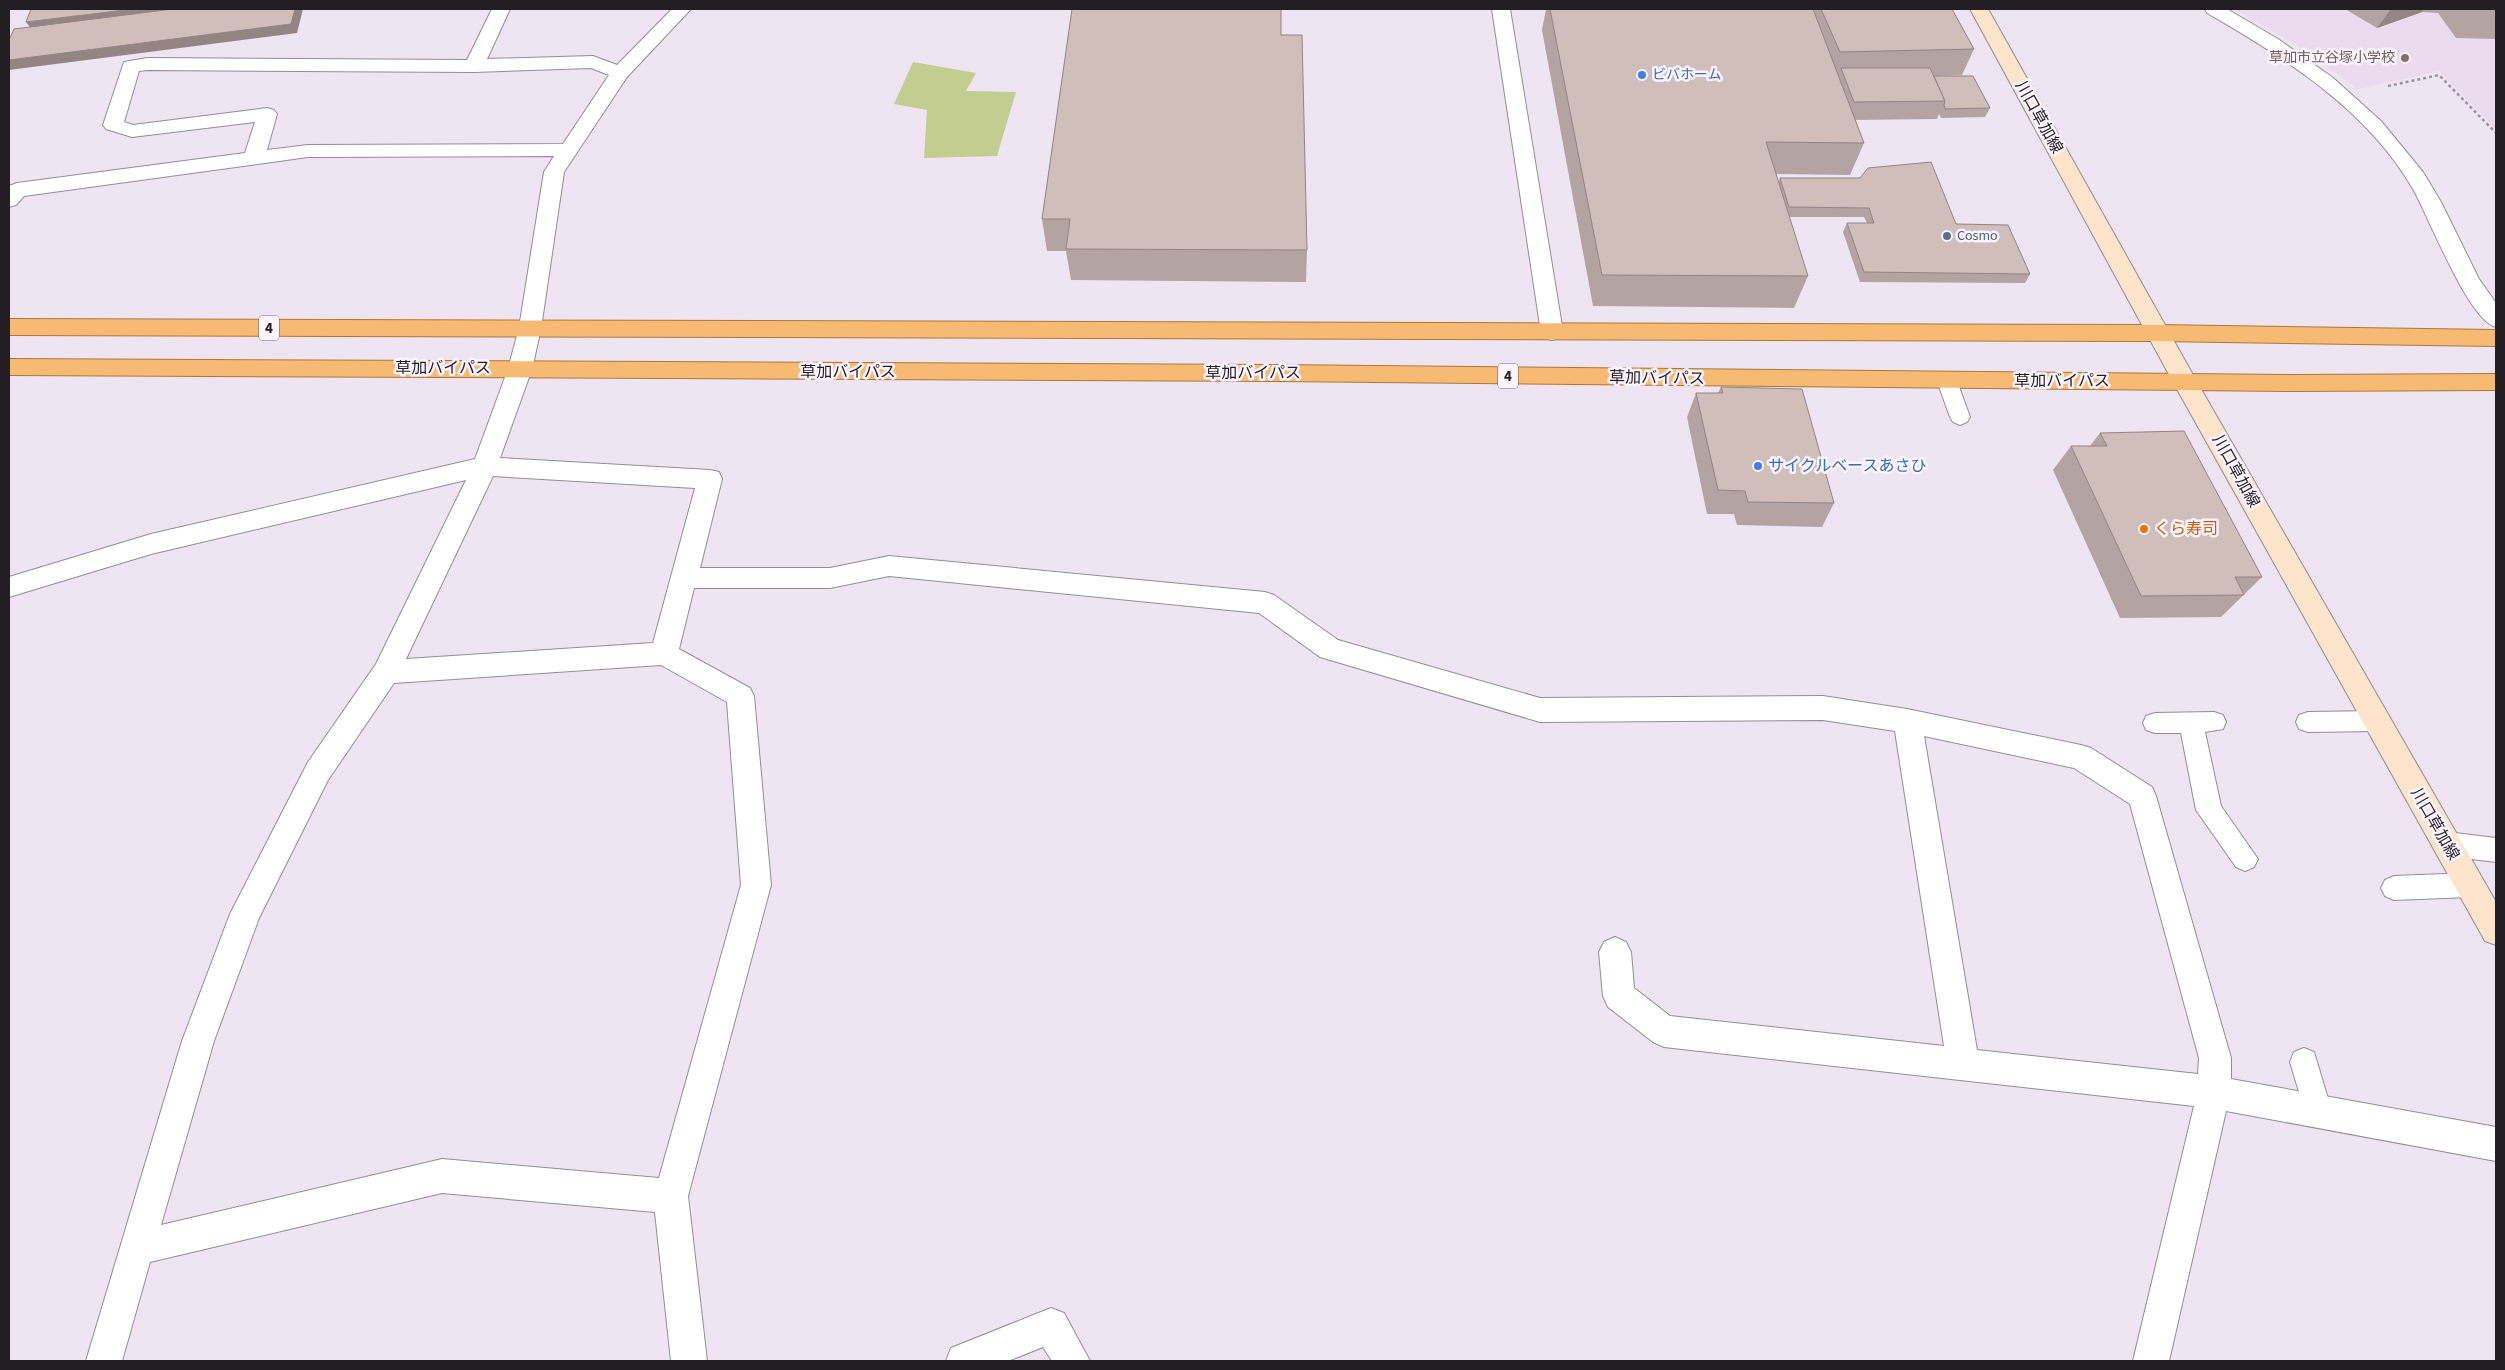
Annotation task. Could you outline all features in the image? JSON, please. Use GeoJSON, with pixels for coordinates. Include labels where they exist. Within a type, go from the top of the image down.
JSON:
{"type":"FeatureCollection","features":[{"type":"Feature","properties":{"kind":"highway","name":"4"},"geometry":{"type":"LineString","coordinates":[[9,326],[2158,333],[2496,338]]}},
{"type":"Feature","properties":{"kind":"highway","name":"草加バイパス"},"geometry":{"type":"LineString","coordinates":[[9,367],[1267,373],[1947,381],[2496,382]]}},
{"type":"Feature","properties":{"kind":"main road","name":"川口草加線"},"geometry":{"type":"LineString","coordinates":[[1979,9],[2185,382],[2496,931]]}},
{"type":"Feature","properties":{"kind":"street"},"geometry":{"type":"LineString","coordinates":[[474,66],[501,9]]}},
{"type":"Feature","properties":{"kind":"street"},"geometry":{"type":"LineString","coordinates":[[104,1361],[198,1041],[244,914],[318,771],[386,672],[485,466],[520,369],[530,328],[554,172],[620,73],[682,9]]}},
{"type":"Feature","properties":{"kind":"street"},"geometry":{"type":"LineString","coordinates":[[1501,9],[1552,332]]}},
{"type":"Feature","properties":{"kind":"street"},"geometry":{"type":"LineString","coordinates":[[2214,9],[2281,47],[2346,96],[2376,127],[2416,178],[2469,281],[2496,319]]}},
{"type":"Feature","properties":{"kind":"street"},"geometry":{"type":"LineString","coordinates":[[254,158],[267,114],[132,131],[113,125],[131,66],[146,64],[474,66],[593,62],[620,73]]}},
{"type":"Feature","properties":{"kind":"street"},"geometry":{"type":"LineString","coordinates":[[9,200],[17,190],[308,150],[567,150]]}},
{"type":"Feature","properties":{"kind":"street"},"geometry":{"type":"LineString","coordinates":[[9,587],[151,544],[485,466],[710,479],[664,654]]}},
{"type":"Feature","properties":{"kind":"street"},"geometry":{"type":"LineString","coordinates":[[684,578],[830,578],[889,566],[1265,603],[1330,649],[1540,710],[1823,708],[1907,721],[2081,758],[2142,796],[2216,1058],[2214,1092],[2151,1361]]}},
{"type":"Feature","properties":{"kind":"street"},"geometry":{"type":"LineString","coordinates":[[386,672],[664,654],[740,696],[756,885],[671,1196],[689,1361]]}},
{"type":"Feature","properties":{"kind":"street"},"geometry":{"type":"LineString","coordinates":[[1907,721],[1963,1064]]}},
{"type":"Feature","properties":{"kind":"street"},"geometry":{"type":"LineString","coordinates":[[1615,952],[1619,996],[1664,1031],[2214,1092],[2496,1144]]}},
{"type":"Feature","properties":{"kind":"street"},"geometry":{"type":"LineString","coordinates":[[138,1248],[442,1176],[671,1196]]}},
{"type":"Feature","properties":{"kind":"street"},"geometry":{"type":"LineString","coordinates":[[964,1361],[1051,1326],[1072,1361]]}},
{"type":"Feature","properties":{"kind":"lane"},"geometry":{"type":"LineString","coordinates":[[1947,381],[1960,417]]}},
{"type":"Feature","properties":{"kind":"lane"},"geometry":{"type":"LineString","coordinates":[[2308,722],[2377,721]]}},
{"type":"Feature","properties":{"kind":"lane"},"geometry":{"type":"LineString","coordinates":[[2154,723],[2202,723],[2209,810],[2245,859]]}},
{"type":"Feature","properties":{"kind":"lane"},"geometry":{"type":"LineString","coordinates":[[2447,844],[2496,850]]}},
{"type":"Feature","properties":{"kind":"lane"},"geometry":{"type":"LineString","coordinates":[[2394,888],[2470,885]]}},
{"type":"Feature","properties":{"kind":"lane"},"geometry":{"type":"LineString","coordinates":[[2304,1062],[2318,1112]]}},
{"type":"Feature","properties":{"kind":"path"},"geometry":{"type":"LineString","coordinates":[[2346,96],[2439,75],[2496,133]]}},
{"type":"Feature","properties":{"kind":"shaded area","name":"草加市立谷塚小学校"},"geometry":{"type":"Polygon","coordinates":[[[2235,9],[2496,9],[2496,129],[2439,71],[2358,89],[2296,45],[2235,9]]]}},
{"type":"Feature","properties":{"kind":"green space"},"geometry":{"type":"Polygon","coordinates":[[[913,62],[976,73],[966,91],[1016,92],[997,156],[924,158],[927,110],[894,104],[913,62]]]}},
{"type":"Feature","properties":{"kind":"building"},"geometry":{"type":"Polygon","coordinates":[[[31,9],[133,9],[26,22],[31,9]]]}},
{"type":"Feature","properties":{"kind":"building"},"geometry":{"type":"Polygon","coordinates":[[[173,9],[295,9],[291,24],[9,60],[9,40],[14,29],[173,9]]]}},
{"type":"Feature","properties":{"kind":"building"},"geometry":{"type":"Polygon","coordinates":[[[1072,9],[1281,9],[1281,35],[1302,35],[1307,250],[1066,249],[1070,219],[1042,219],[1072,9]]]}},
{"type":"Feature","properties":{"kind":"building"},"geometry":{"type":"Polygon","coordinates":[[[1550,9],[1813,9],[1864,143],[1766,142],[1808,276],[1602,275],[1550,9]]]}},
{"type":"Feature","properties":{"kind":"building"},"geometry":{"type":"Polygon","coordinates":[[[1821,9],[1952,9],[1974,49],[1840,52],[1821,9]]]}},
{"type":"Feature","properties":{"kind":"building"},"geometry":{"type":"Polygon","coordinates":[[[1841,68],[1930,68],[1945,101],[1854,102],[1841,68]]]}},
{"type":"Feature","properties":{"kind":"building"},"geometry":{"type":"Polygon","coordinates":[[[1934,76],[1973,76],[1990,108],[1945,109],[1945,101],[1934,76]]]}},
{"type":"Feature","properties":{"kind":"building"},"geometry":{"type":"Polygon","coordinates":[[[1931,162],[1956,224],[2008,225],[2030,274],[1864,272],[1847,223],[1874,223],[1869,208],[1789,207],[1780,178],[1860,178],[1868,168],[1931,162]]]}},
{"type":"Feature","properties":{"kind":"building"},"geometry":{"type":"Polygon","coordinates":[[[1721,387],[1802,389],[1834,503],[1748,502],[1745,491],[1718,490],[1696,393],[1723,393],[1721,387]]]}},
{"type":"Feature","properties":{"kind":"building"},"geometry":{"type":"Polygon","coordinates":[[[2184,431],[2262,577],[2235,577],[2244,595],[2141,596],[2071,446],[2107,446],[2100,433],[2184,431]]]}},
{"type":"Feature","properties":{"kind":"place","name":"草加市立谷塚小学校"},"geometry":{"type":"Point","coordinates":[2405,58]}},
{"type":"Feature","properties":{"kind":"place","name":"ビバホーム"},"geometry":{"type":"Point","coordinates":[1642,75]}},
{"type":"Feature","properties":{"kind":"place","name":"Cosmo"},"geometry":{"type":"Point","coordinates":[1947,236]}},
{"type":"Feature","properties":{"kind":"place","name":"サイクルベースあさひ"},"geometry":{"type":"Point","coordinates":[1758,466]}},
{"type":"Feature","properties":{"kind":"place","name":"くら寿司"},"geometry":{"type":"Point","coordinates":[2144,529]}}]}
